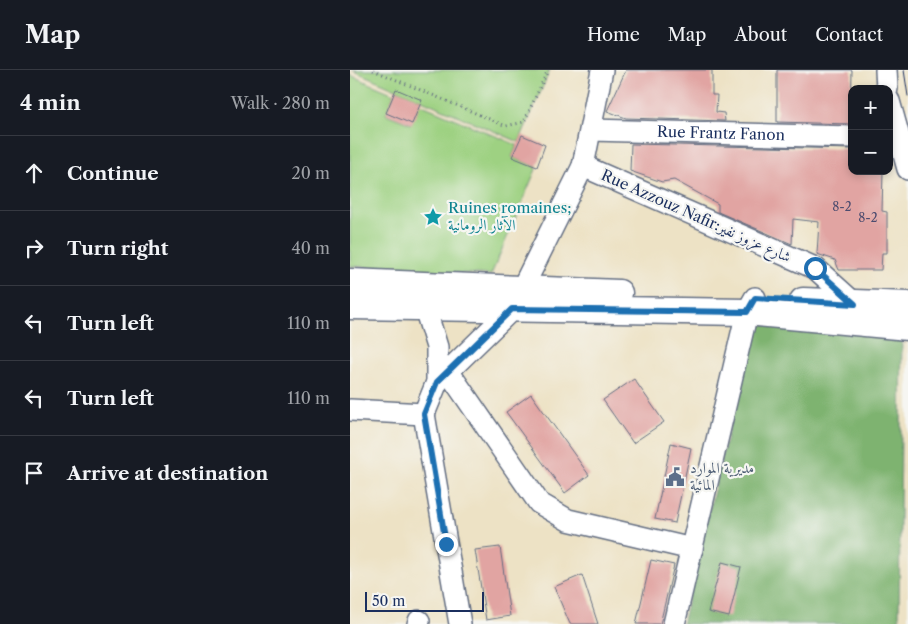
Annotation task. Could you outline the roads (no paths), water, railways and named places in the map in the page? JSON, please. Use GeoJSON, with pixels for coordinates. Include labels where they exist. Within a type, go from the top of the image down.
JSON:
{"type":"FeatureCollection","features":[{"type":"Feature","properties":{"kind":"main road"},"geometry":{"type":"LineString","coordinates":[[350,282],[523,295],[751,305],[908,305]]}},
{"type":"Feature","properties":{"kind":"main road"},"geometry":{"type":"LineString","coordinates":[[350,306],[425,308],[523,295]]}},
{"type":"Feature","properties":{"kind":"main road"},"geometry":{"type":"LineString","coordinates":[[751,305],[908,327]]}},
{"type":"Feature","properties":{"kind":"street"},"geometry":{"type":"LineString","coordinates":[[460,624],[424,414],[442,377],[523,295],[583,166],[602,70]]}},
{"type":"Feature","properties":{"kind":"street"},"geometry":{"type":"LineString","coordinates":[[886,70],[888,85]]}},
{"type":"Feature","properties":{"kind":"street","name":"Rue Frantz Fanon"},"geometry":{"type":"LineString","coordinates":[[591,130],[848,137]]}},
{"type":"Feature","properties":{"kind":"street"},"geometry":{"type":"LineString","coordinates":[[894,138],[908,169]]}},
{"type":"Feature","properties":{"kind":"street","name":"Rue Azzouz Nafir;شارع عزوز نفير"},"geometry":{"type":"LineString","coordinates":[[583,166],[815,268],[855,304]]}},
{"type":"Feature","properties":{"kind":"street"},"geometry":{"type":"LineString","coordinates":[[674,624],[751,305]]}},
{"type":"Feature","properties":{"kind":"street"},"geometry":{"type":"LineString","coordinates":[[425,308],[438,347],[442,377],[539,503],[568,520],[692,548]]}},
{"type":"Feature","properties":{"kind":"street"},"geometry":{"type":"LineString","coordinates":[[350,410],[424,414]]}},
{"type":"Feature","properties":{"kind":"tram line"},"geometry":{"type":"LineString","coordinates":[[904,70],[908,96]]}},
{"type":"Feature","properties":{"kind":"place","name":"Ruines romaines; الآثار الرومانية"},"geometry":{"type":"Point","coordinates":[433,217]}},
{"type":"Feature","properties":{"kind":"place","name":"مديرية الموارد المائية"},"geometry":{"type":"Point","coordinates":[675,477]}}]}
